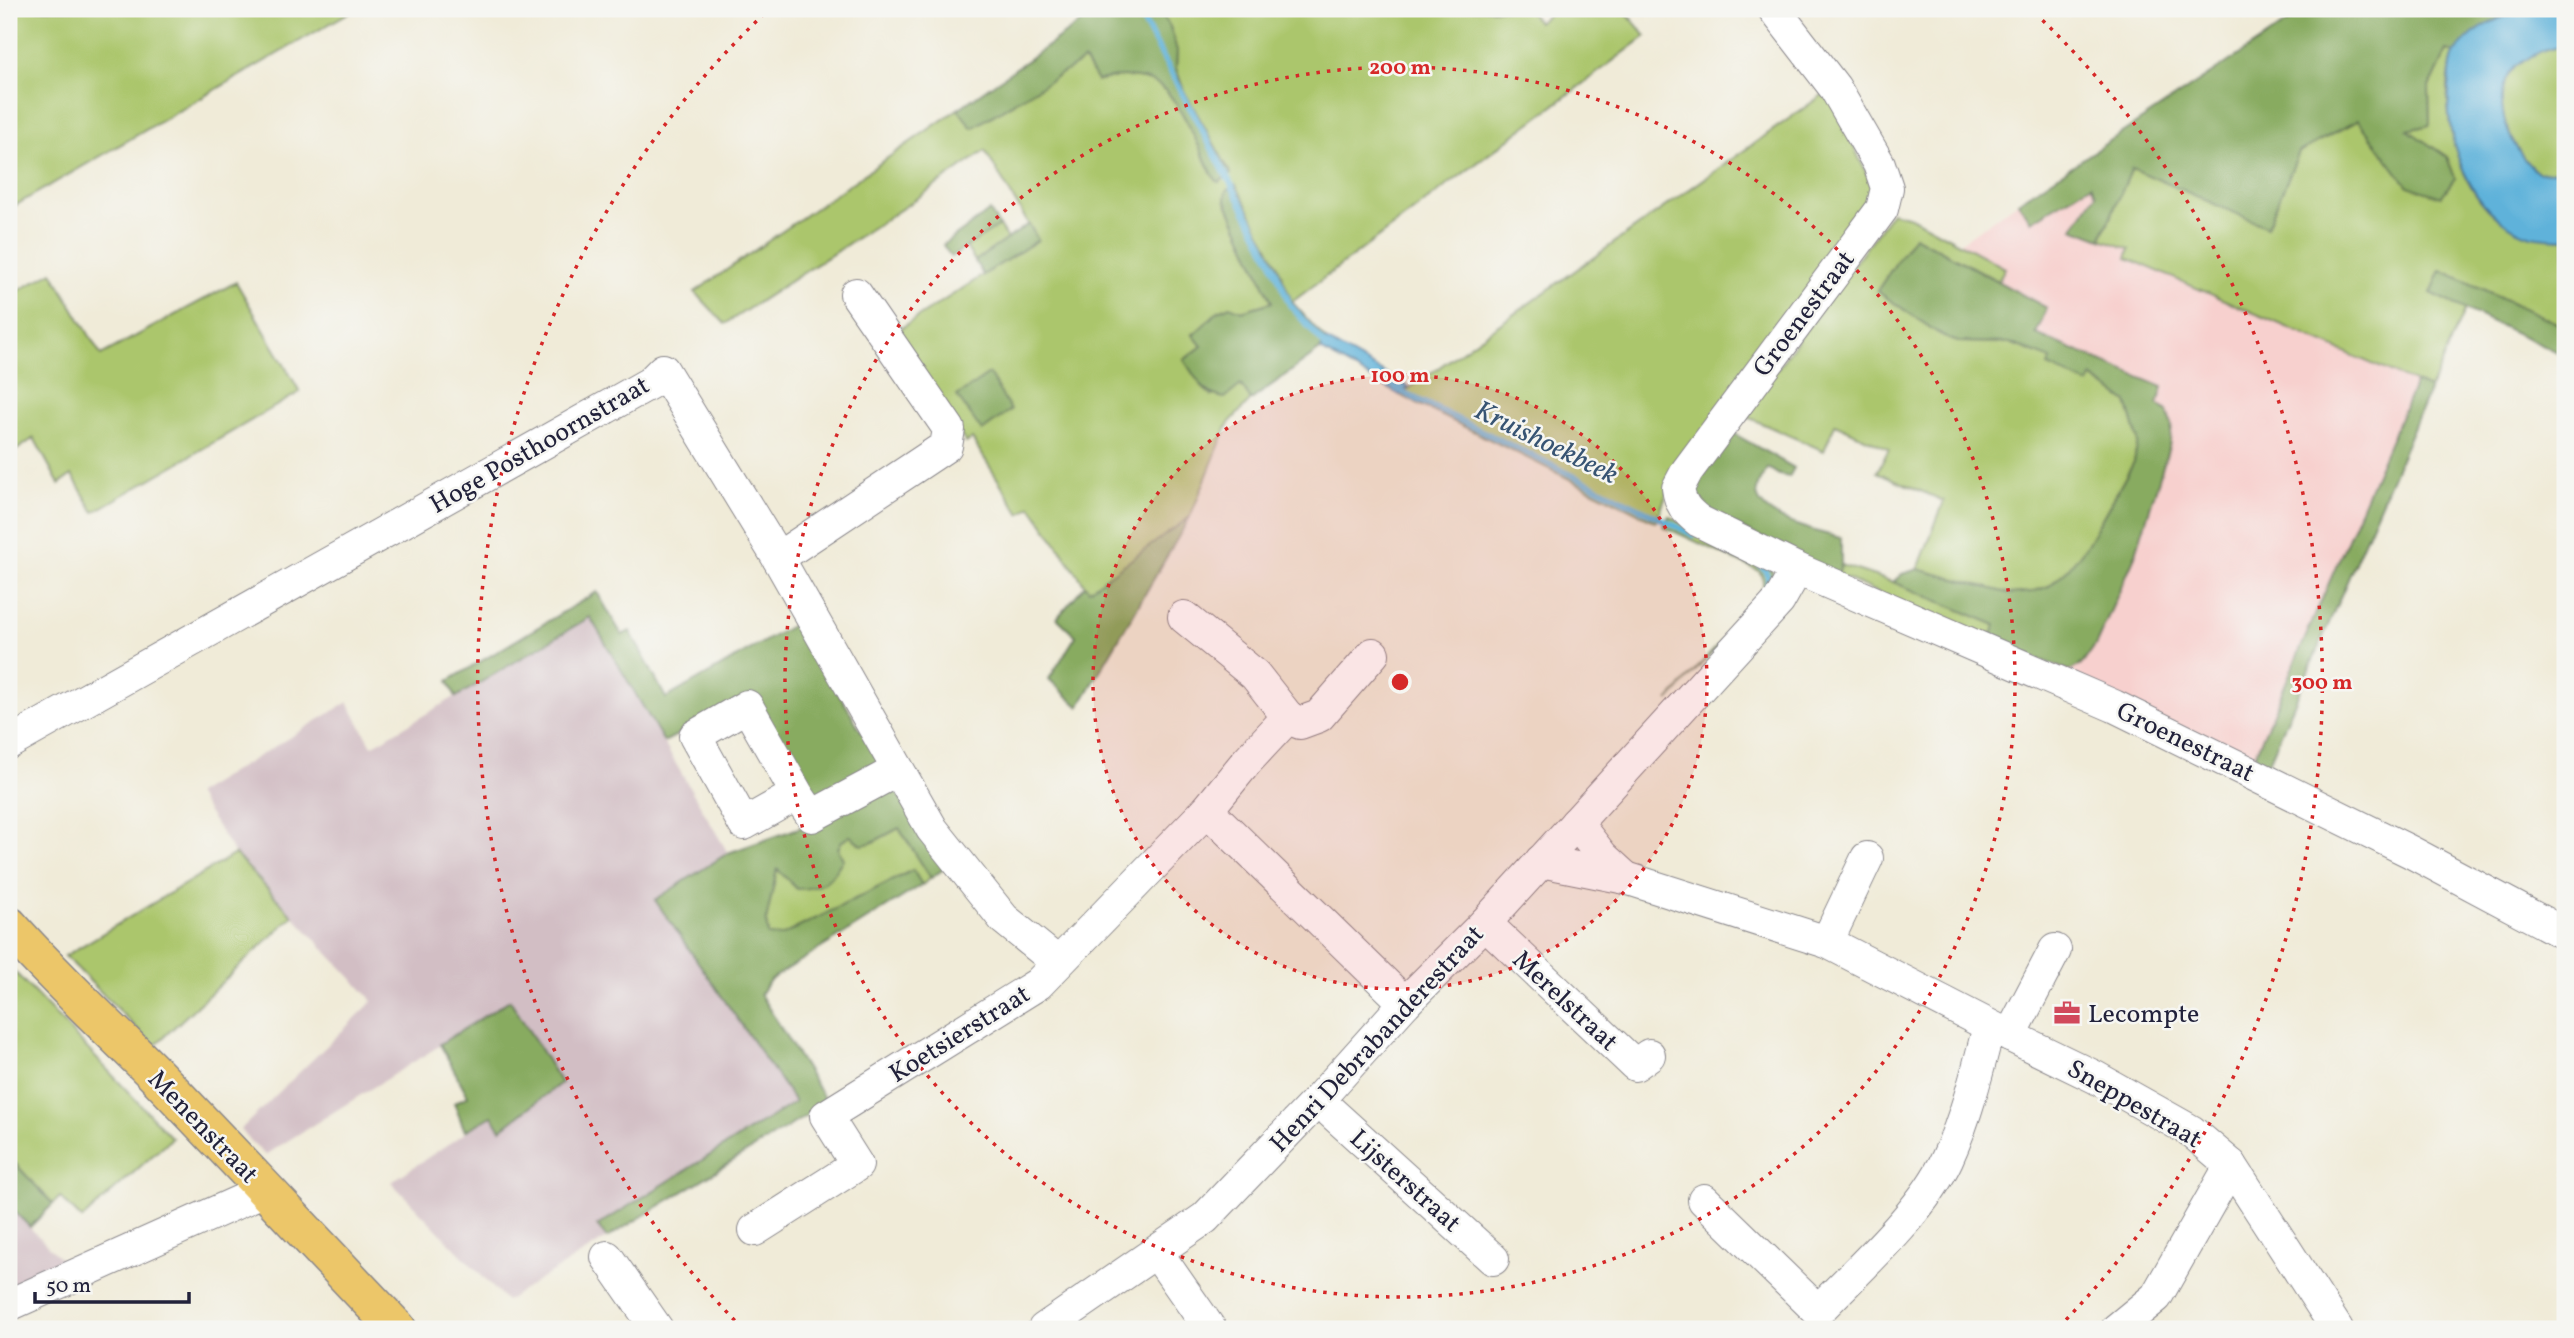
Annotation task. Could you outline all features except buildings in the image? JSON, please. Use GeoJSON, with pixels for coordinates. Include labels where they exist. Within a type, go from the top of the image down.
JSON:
{"type":"FeatureCollection","features":[{"type":"Feature","properties":{"kind":"main road","name":"Menenstraat"},"geometry":{"type":"LineString","coordinates":[[9,926],[397,1329]]}},
{"type":"Feature","properties":{"kind":"street","name":"Groenestraat"},"geometry":{"type":"LineString","coordinates":[[1774,9],[1835,88],[1878,164],[1888,188],[1886,199],[1882,209],[1695,459],[1678,488],[1682,506],[1699,521],[1797,569],[2114,705],[2411,852],[2565,934]]}},
{"type":"Feature","properties":{"kind":"street"},"geometry":{"type":"LineString","coordinates":[[778,558],[946,446],[949,429],[856,294]]}},
{"type":"Feature","properties":{"kind":"street","name":"Hoge Posthoornstraat"},"geometry":{"type":"LineString","coordinates":[[9,743],[650,383],[663,370],[778,558],[932,830],[1004,919],[1057,962]]}},
{"type":"Feature","properties":{"kind":"street","name":"Henri Debrabanderestraat"},"geometry":{"type":"LineString","coordinates":[[1044,1329],[1205,1218],[1318,1100],[1405,1003],[1485,923],[1678,712],[1779,601],[1797,569]]}},
{"type":"Feature","properties":{"kind":"street"},"geometry":{"type":"LineString","coordinates":[[1184,617],[1255,675],[1288,717],[1300,723],[1319,716],[1373,654]]}},
{"type":"Feature","properties":{"kind":"street","name":"Koetsierstraat"},"geometry":{"type":"LineString","coordinates":[[755,1230],[857,1165],[826,1116],[1038,984],[1207,810],[1288,717]]}},
{"type":"Feature","properties":{"kind":"street"},"geometry":{"type":"LineString","coordinates":[[797,794],[812,816],[898,770]]}},
{"type":"Feature","properties":{"kind":"street"},"geometry":{"type":"LineString","coordinates":[[1207,810],[1405,1003]]}},
{"type":"Feature","properties":{"kind":"street","name":"Sneppestraat"},"geometry":{"type":"LineString","coordinates":[[1576,823],[1602,856],[1626,878]]}},
{"type":"Feature","properties":{"kind":"street"},"geometry":{"type":"LineString","coordinates":[[1827,942],[1867,858]]}},
{"type":"Feature","properties":{"kind":"street","name":"Sneppestraat"},"geometry":{"type":"LineString","coordinates":[[1541,861],[1626,878],[1827,942],[1999,1031],[2095,1077],[2191,1131],[2231,1165],[2337,1329]]}},
{"type":"Feature","properties":{"kind":"street","name":"Merelstraat"},"geometry":{"type":"LineString","coordinates":[[1485,923],[1635,1065],[1650,1055]]}},
{"type":"Feature","properties":{"kind":"street"},"geometry":{"type":"LineString","coordinates":[[1704,1199],[1818,1311],[1915,1209],[1947,1161],[1982,1057],[2056,950]]}},
{"type":"Feature","properties":{"kind":"street","name":"Lijsterstraat"},"geometry":{"type":"LineString","coordinates":[[1318,1100],[1493,1259]]}},
{"type":"Feature","properties":{"kind":"street"},"geometry":{"type":"LineString","coordinates":[[2117,1329],[2156,1297],[2231,1165]]}},
{"type":"Feature","properties":{"kind":"street"},"geometry":{"type":"LineString","coordinates":[[9,1305],[265,1190]]}},
{"type":"Feature","properties":{"kind":"street"},"geometry":{"type":"LineString","coordinates":[[1157,1253],[1210,1329]]}},
{"type":"Feature","properties":{"kind":"street"},"geometry":{"type":"LineString","coordinates":[[607,1257],[657,1329]]}},
{"type":"Feature","properties":{"kind":"shaded area"},"geometry":{"type":"Polygon","coordinates":[[[2091,184],[2096,194],[2073,228],[2131,250],[2127,259],[2415,383],[2251,764],[2052,669],[2096,644],[2135,556],[2169,448],[2158,404],[2163,387],[2036,333],[2047,308],[1998,281],[2004,267],[1960,243],[2018,202],[2032,220],[2091,184]]]}},
{"type":"Feature","properties":{"kind":"shaded area"},"geometry":{"type":"Polygon","coordinates":[[[590,617],[728,853],[655,900],[795,1102],[597,1226],[607,1238],[506,1301],[391,1182],[492,1115],[501,1129],[511,1001],[265,1155],[240,1130],[373,1001],[235,854],[196,794],[348,702],[372,746],[590,617]]]}},
{"type":"Feature","properties":{"kind":"shaded area"},"geometry":{"type":"Polygon","coordinates":[[[9,1206],[69,1268],[9,1296],[9,1206]]]}},
{"type":"Feature","properties":{"kind":"green space"},"geometry":{"type":"Polygon","coordinates":[[[9,9],[355,9],[9,209],[9,9]]]}},
{"type":"Feature","properties":{"kind":"green space"},"geometry":{"type":"Polygon","coordinates":[[[1100,9],[1159,9],[1170,27],[1177,51],[1176,69],[1184,91],[1231,174],[1218,182],[1213,176],[1192,131],[1165,90],[1150,81],[1132,77],[1097,81],[1084,60],[972,128],[958,109],[1100,9]]]}},
{"type":"Feature","properties":{"kind":"green space"},"geometry":{"type":"Polygon","coordinates":[[[1159,9],[1527,9],[1538,22],[1556,9],[1623,9],[1646,36],[1292,302],[1276,262],[1225,199],[1272,302],[1241,311],[1230,307],[1193,334],[1202,346],[1184,360],[1203,388],[1212,396],[1241,385],[1251,400],[1228,424],[1190,517],[1089,591],[1031,506],[1020,514],[972,439],[966,443],[890,335],[1038,240],[985,151],[725,324],[695,292],[958,109],[972,128],[1084,60],[1097,81],[1132,77],[1150,81],[1165,90],[1186,119],[1213,176],[1219,182],[1231,174],[1184,91],[1176,68],[1177,51],[1170,27],[1159,9]]]}},
{"type":"Feature","properties":{"kind":"green space"},"geometry":{"type":"Polygon","coordinates":[[[2308,9],[2527,9],[2488,25],[2455,53],[2447,51],[2429,89],[2430,125],[2408,130],[2447,157],[2455,178],[2441,197],[2408,186],[2358,120],[2299,152],[2267,227],[2132,168],[2101,239],[2073,228],[2096,194],[2091,185],[2031,221],[2018,202],[2308,9]]]}},
{"type":"Feature","properties":{"kind":"green space"},"geometry":{"type":"Polygon","coordinates":[[[2561,46],[2565,55],[2565,168],[2538,173],[2511,137],[2502,107],[2503,92],[2507,78],[2518,65],[2541,51],[2561,46]]]}},
{"type":"Feature","properties":{"kind":"green space"},"geometry":{"type":"Polygon","coordinates":[[[2447,51],[2455,53],[2449,73],[2449,121],[2454,145],[2474,191],[2488,209],[2511,226],[2533,235],[2565,239],[2565,327],[2441,270],[2431,293],[2465,309],[2430,389],[2127,258],[2130,249],[2101,239],[2132,168],[2267,227],[2299,152],[2359,120],[2408,186],[2455,178],[2447,157],[2407,130],[2430,125],[2429,89],[2447,51]]]}},
{"type":"Feature","properties":{"kind":"green space"},"geometry":{"type":"Polygon","coordinates":[[[1828,91],[1876,194],[1666,496],[1656,522],[1400,395],[1828,91]]]}},
{"type":"Feature","properties":{"kind":"green space"},"geometry":{"type":"Polygon","coordinates":[[[1236,185],[1276,262],[1292,302],[1326,340],[1320,350],[1251,400],[1241,385],[1225,398],[1211,393],[1200,384],[1184,360],[1202,346],[1193,335],[1218,311],[1230,306],[1242,311],[1272,302],[1225,199],[1226,191],[1236,185]]]}},
{"type":"Feature","properties":{"kind":"green space"},"geometry":{"type":"Polygon","coordinates":[[[990,211],[999,226],[951,257],[943,245],[990,211]]]}},
{"type":"Feature","properties":{"kind":"green space"},"geometry":{"type":"Polygon","coordinates":[[[1892,212],[1911,217],[2005,268],[1998,281],[1914,236],[1877,291],[1944,337],[1958,342],[2010,343],[2052,359],[2049,366],[2088,383],[2091,377],[2127,402],[2138,440],[2134,462],[2087,545],[2069,569],[2049,586],[2032,592],[2011,594],[1918,569],[1944,501],[1877,472],[1889,449],[1835,424],[1824,451],[1743,415],[1892,212]]]}},
{"type":"Feature","properties":{"kind":"green space"},"geometry":{"type":"Polygon","coordinates":[[[1029,224],[1038,240],[983,275],[975,261],[1029,224]]]}},
{"type":"Feature","properties":{"kind":"green space"},"geometry":{"type":"Polygon","coordinates":[[[999,226],[1007,239],[975,261],[966,247],[999,226]]]}},
{"type":"Feature","properties":{"kind":"green space"},"geometry":{"type":"Polygon","coordinates":[[[1914,236],[2047,308],[2036,334],[2163,387],[2158,404],[2167,411],[2172,427],[2169,447],[2135,556],[2096,644],[2083,663],[2070,671],[1989,641],[1996,625],[1893,582],[1902,574],[1918,569],[2011,594],[2032,592],[2049,586],[2068,569],[2087,545],[2134,462],[2138,440],[2127,402],[2092,377],[2088,384],[2048,366],[2051,359],[2010,343],[1958,342],[1944,337],[1877,291],[1914,236]]]}},
{"type":"Feature","properties":{"kind":"green space"},"geometry":{"type":"Polygon","coordinates":[[[2441,270],[2565,327],[2565,356],[2431,293],[2441,270]]]}},
{"type":"Feature","properties":{"kind":"green space"},"geometry":{"type":"Polygon","coordinates":[[[52,272],[101,355],[236,282],[300,392],[94,512],[72,475],[59,484],[34,438],[15,451],[9,440],[9,296],[52,272]]]}},
{"type":"Feature","properties":{"kind":"green space"},"geometry":{"type":"Polygon","coordinates":[[[989,374],[1011,410],[982,431],[957,396],[989,374]]]}},
{"type":"Feature","properties":{"kind":"green space"},"geometry":{"type":"Polygon","coordinates":[[[2415,383],[2430,389],[2266,769],[2251,764],[2415,383]]]}},
{"type":"Feature","properties":{"kind":"green space"},"geometry":{"type":"Polygon","coordinates":[[[1726,429],[1794,468],[1789,477],[1779,475],[1768,468],[1758,486],[1760,502],[1768,510],[1792,523],[1841,538],[1841,565],[1838,575],[1692,504],[1693,475],[1726,429]]]}},
{"type":"Feature","properties":{"kind":"green space"},"geometry":{"type":"Polygon","coordinates":[[[1669,516],[1758,558],[1772,571],[1774,584],[1668,701],[1754,605],[1763,584],[1759,571],[1663,526],[1669,516]]]}},
{"type":"Feature","properties":{"kind":"green space"},"geometry":{"type":"Polygon","coordinates":[[[1190,517],[1079,707],[1049,679],[1076,636],[1057,618],[1085,585],[1089,590],[1190,517]]]}},
{"type":"Feature","properties":{"kind":"green space"},"geometry":{"type":"Polygon","coordinates":[[[1841,565],[1893,582],[1996,625],[1989,641],[1838,575],[1841,565]]]}},
{"type":"Feature","properties":{"kind":"green space"},"geometry":{"type":"Polygon","coordinates":[[[597,592],[622,635],[630,631],[666,698],[798,622],[883,769],[815,807],[750,696],[664,742],[590,617],[456,697],[448,681],[597,592]]]}},
{"type":"Feature","properties":{"kind":"green space"},"geometry":{"type":"Polygon","coordinates":[[[889,781],[945,868],[931,878],[899,828],[862,845],[850,836],[841,842],[838,849],[843,859],[830,878],[820,885],[797,889],[777,869],[766,921],[768,935],[781,936],[913,870],[922,885],[770,980],[760,994],[827,1103],[607,1238],[597,1226],[795,1102],[655,900],[728,853],[813,823],[889,781]]]}},
{"type":"Feature","properties":{"kind":"green space"},"geometry":{"type":"Polygon","coordinates":[[[899,828],[931,878],[922,885],[912,870],[781,937],[768,935],[766,921],[777,869],[838,849],[841,842],[850,836],[871,843],[899,828]]]}},
{"type":"Feature","properties":{"kind":"green space"},"geometry":{"type":"Polygon","coordinates":[[[235,854],[293,916],[154,1046],[65,956],[235,854]]]}},
{"type":"Feature","properties":{"kind":"green space"},"geometry":{"type":"Polygon","coordinates":[[[9,966],[172,1138],[82,1219],[60,1197],[53,1204],[9,1157],[9,966]]]}},
{"type":"Feature","properties":{"kind":"green space"},"geometry":{"type":"Polygon","coordinates":[[[510,1000],[561,1083],[501,1129],[492,1116],[465,1131],[454,1103],[468,1096],[440,1044],[510,1000]]]}},
{"type":"Feature","properties":{"kind":"green space"},"geometry":{"type":"Polygon","coordinates":[[[9,1157],[53,1204],[30,1227],[9,1206],[9,1157]]]}},
{"type":"Feature","properties":{"kind":"water"},"geometry":{"type":"Polygon","coordinates":[[[2527,9],[2565,9],[2565,55],[2561,46],[2553,47],[2518,65],[2507,78],[2502,107],[2511,138],[2528,164],[2538,173],[2565,168],[2565,239],[2528,235],[2504,223],[2489,209],[2475,192],[2465,173],[2451,131],[2449,89],[2455,53],[2478,30],[2507,15],[2527,9]]]}},
{"type":"Feature","properties":{"kind":"water"},"geometry":{"type":"Polygon","coordinates":[[[1326,340],[1409,387],[1400,395],[1321,350],[1326,340]]]}},
{"type":"Feature","properties":{"kind":"waterway","name":"Kruishoekbeek"},"geometry":{"type":"LineString","coordinates":[[1137,9],[1252,223],[1290,305],[1329,350]]}},
{"type":"Feature","properties":{"kind":"waterway","name":"Kruishoekbeek"},"geometry":{"type":"LineString","coordinates":[[1396,389],[1694,535]]}},
{"type":"Feature","properties":{"kind":"waterway","name":"Kruishoekbeek"},"geometry":{"type":"LineString","coordinates":[[1761,566],[1767,574],[1768,582],[1762,600]]}},
{"type":"Feature","properties":{"kind":"place","name":"Lecompte"},"geometry":{"type":"Point","coordinates":[2067,1013]}}]}
